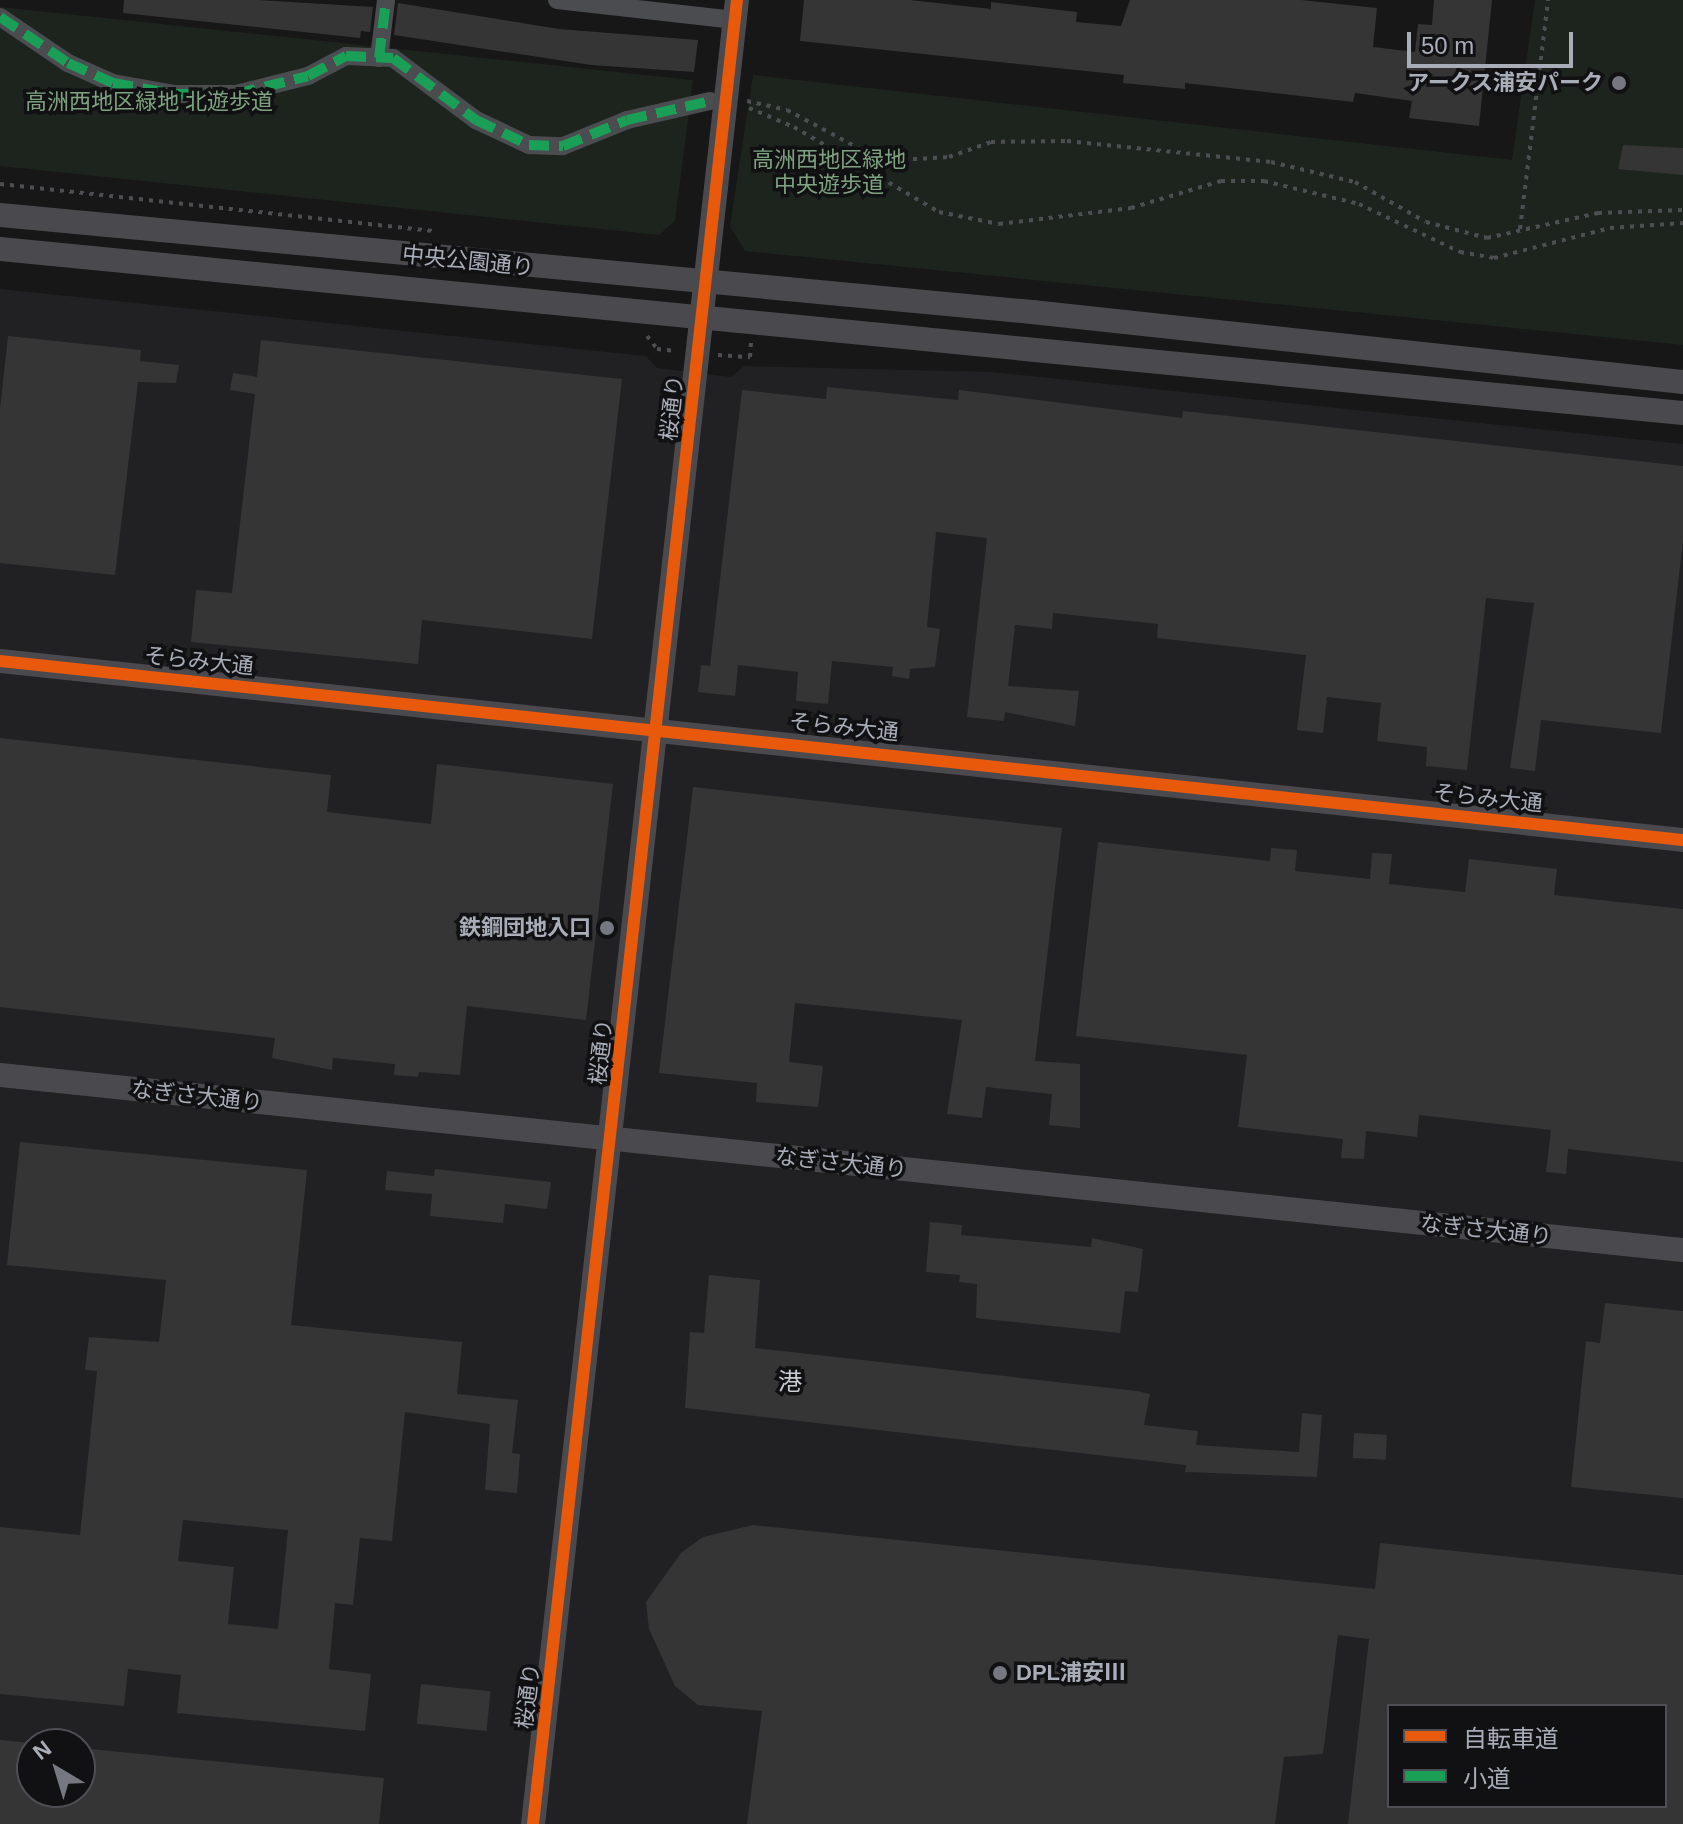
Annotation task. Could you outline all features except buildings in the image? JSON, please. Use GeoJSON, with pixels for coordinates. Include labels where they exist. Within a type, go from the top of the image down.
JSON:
{"type":"FeatureCollection","features":[{"type":"Feature","properties":{"kind":"street"},"geometry":{"type":"LineString","coordinates":[[379,58],[386,0]]}},
{"type":"Feature","properties":{"kind":"street"},"geometry":{"type":"LineString","coordinates":[[557,0],[736,10]]}},
{"type":"Feature","properties":{"kind":"street","name":"桜通り"},"geometry":{"type":"LineString","coordinates":[[533,1824],[612,1140],[736,10]]}},
{"type":"Feature","properties":{"kind":"street"},"geometry":{"type":"LineString","coordinates":[[0,17],[68,63],[113,83],[175,94],[236,94],[308,76],[346,56],[393,58],[476,120],[529,145],[563,146],[627,120],[710,101]]}},
{"type":"Feature","properties":{"kind":"street","name":"中央公園通り"},"geometry":{"type":"LineString","coordinates":[[0,215],[706,285],[937,303],[1683,382]]}},
{"type":"Feature","properties":{"kind":"street","name":"中央公園通り"},"geometry":{"type":"LineString","coordinates":[[0,249],[772,328],[1683,413]]}},
{"type":"Feature","properties":{"kind":"street","name":"そらみ大通"},"geometry":{"type":"LineString","coordinates":[[0,661],[658,727],[1683,840]]}},
{"type":"Feature","properties":{"kind":"street","name":"なぎさ大通り"},"geometry":{"type":"LineString","coordinates":[[0,1075],[1683,1250]]}},
{"type":"Feature","properties":{"kind":"path"},"geometry":{"type":"LineString","coordinates":[[1520,229],[1548,0]]}},
{"type":"Feature","properties":{"kind":"path"},"geometry":{"type":"LineString","coordinates":[[1683,210],[1598,213],[1487,238],[1460,235],[1355,182],[1271,162],[1067,141],[991,142],[921,162],[883,161],[787,110],[743,103],[794,127],[939,212],[999,224],[1105,213],[1235,181],[1311,188],[1359,204],[1460,252],[1494,258],[1610,228],[1683,223]]}},
{"type":"Feature","properties":{"kind":"path"},"geometry":{"type":"LineString","coordinates":[[0,184],[437,231]]}},
{"type":"Feature","properties":{"kind":"shaded area"},"geometry":{"type":"Polygon","coordinates":[[[0,289],[646,356],[657,368],[731,377],[744,366],[992,372],[1683,444],[1683,1824],[0,1824],[0,289]]]}},
{"type":"Feature","properties":{"kind":"green space","name":"高洲西地区緑地 中央遊歩道"},"geometry":{"type":"Polygon","coordinates":[[[1535,0],[1683,0],[1683,345],[745,251],[730,226],[753,75],[1512,160],[1535,0]]]}},
{"type":"Feature","properties":{"kind":"green space","name":"高洲西地区緑地 北遊歩道"},"geometry":{"type":"Polygon","coordinates":[[[0,7],[693,80],[675,221],[659,235],[0,166],[0,7]]]}},
{"type":"Feature","properties":{"kind":"marked path"},"geometry":{"type":"LineString","coordinates":[[379,58],[386,0]]}},
{"type":"Feature","properties":{"kind":"marked path"},"geometry":{"type":"LineString","coordinates":[[0,17],[68,63],[113,83],[175,94],[236,94],[308,76],[346,56],[393,58],[476,120],[529,145],[563,146],[627,120],[710,101]]}},
{"type":"Feature","properties":{"kind":"cycle path"},"geometry":{"type":"LineString","coordinates":[[533,1824],[737,0]]}},
{"type":"Feature","properties":{"kind":"cycle path"},"geometry":{"type":"LineString","coordinates":[[0,661],[1683,840]]}},
{"type":"Feature","properties":{"kind":"place","name":"アークス浦安パーク"},"geometry":{"type":"Point","coordinates":[1619,83]}},
{"type":"Feature","properties":{"kind":"place","name":"鉄鋼団地入口"},"geometry":{"type":"Point","coordinates":[607,928]}},
{"type":"Feature","properties":{"kind":"place","name":"DPL浦安Ⅲ"},"geometry":{"type":"Point","coordinates":[1000,1673]}},
{"type":"Feature","properties":{"kind":"district","name":"港"},"geometry":{"type":"Point","coordinates":[790,1382]}}]}
